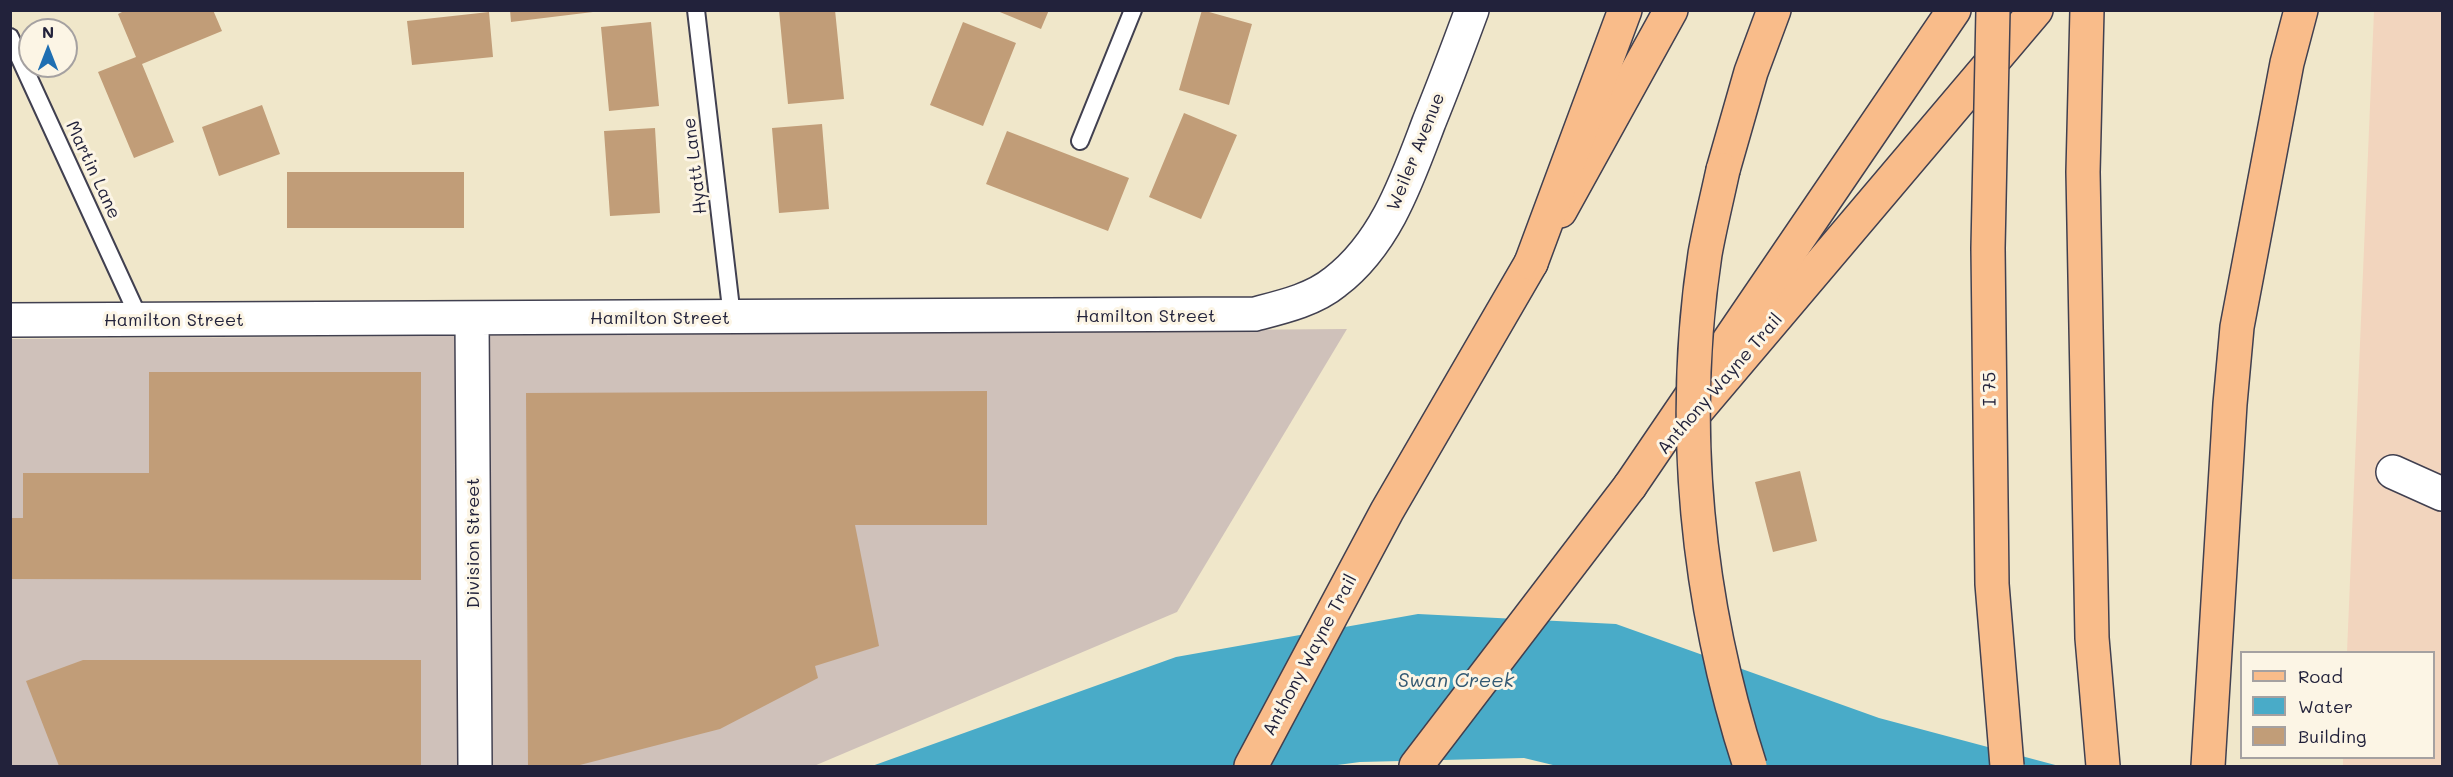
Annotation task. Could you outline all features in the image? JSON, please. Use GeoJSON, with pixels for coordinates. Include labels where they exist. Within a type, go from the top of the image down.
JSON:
{"type":"FeatureCollection","features":[{"type":"Feature","properties":{"kind":"main road"},"geometry":{"type":"LineString","coordinates":[[1531,262],[1625,10]]}},
{"type":"Feature","properties":{"kind":"main road","name":"Anthony Wayne Trail"},"geometry":{"type":"LineString","coordinates":[[1251,766],[1387,511],[1531,262],[1671,10]]}},
{"type":"Feature","properties":{"kind":"main road"},"geometry":{"type":"LineString","coordinates":[[1750,766],[1725,676],[1710,604],[1694,454],[1695,369],[1706,255],[1723,170],[1751,72],[1774,10]]}},
{"type":"Feature","properties":{"kind":"main road"},"geometry":{"type":"LineString","coordinates":[[1630,486],[1954,10]]}},
{"type":"Feature","properties":{"kind":"main road","name":"I 75"},"geometry":{"type":"LineString","coordinates":[[1993,10],[1988,248],[1992,584],[2007,766]]}},
{"type":"Feature","properties":{"kind":"main road","name":"Anthony Wayne Trail"},"geometry":{"type":"LineString","coordinates":[[1416,766],[1601,521],[2036,10]]}},
{"type":"Feature","properties":{"kind":"main road"},"geometry":{"type":"LineString","coordinates":[[2087,10],[2083,172],[2092,626],[2103,766]]}},
{"type":"Feature","properties":{"kind":"main road"},"geometry":{"type":"LineString","coordinates":[[2208,766],[2230,404],[2242,300],[2287,63],[2301,10]]}},
{"type":"Feature","properties":{"kind":"street","name":"Weiler Avenue"},"geometry":{"type":"LineString","coordinates":[[1307,297],[1334,284],[1350,269],[1371,245],[1388,220],[1406,183],[1472,10]]}},
{"type":"Feature","properties":{"kind":"street","name":"Hamilton Street"},"geometry":{"type":"LineString","coordinates":[[10,320],[1209,316],[1255,314],[1294,304],[1307,297]]}},
{"type":"Feature","properties":{"kind":"street","name":"Division Street"},"geometry":{"type":"LineString","coordinates":[[472,319],[475,766]]}},
{"type":"Feature","properties":{"kind":"street"},"geometry":{"type":"LineString","coordinates":[[2393,472],[2442,494]]}},
{"type":"Feature","properties":{"kind":"lane","name":"Hyatt Lane"},"geometry":{"type":"LineString","coordinates":[[696,10],[732,317]]}},
{"type":"Feature","properties":{"kind":"lane"},"geometry":{"type":"LineString","coordinates":[[1080,141],[1133,10]]}},
{"type":"Feature","properties":{"kind":"lane","name":"Martin Lane"},"geometry":{"type":"LineString","coordinates":[[10,37],[140,320]]}},
{"type":"Feature","properties":{"kind":"shaded area"},"geometry":{"type":"Polygon","coordinates":[[[2374,11],[2442,11],[2442,766],[2343,766],[2343,759],[2435,759],[2435,651],[2347,651],[2374,11]]]}},
{"type":"Feature","properties":{"kind":"shaded area"},"geometry":{"type":"Polygon","coordinates":[[[1347,329],[1177,612],[814,766],[11,766],[10,339],[1347,329]]]}},
{"type":"Feature","properties":{"kind":"water","name":"Swan Creek"},"geometry":{"type":"Polygon","coordinates":[[[1418,614],[1616,624],[1879,718],[2059,766],[1557,766],[1524,758],[1360,762],[1330,766],[872,766],[1176,657],[1418,614]]]}},
{"type":"Feature","properties":{"kind":"building"},"geometry":{"type":"Polygon","coordinates":[[[126,10],[213,10],[222,31],[142,64],[174,142],[134,158],[98,72],[136,57],[118,14],[126,10]]]}},
{"type":"Feature","properties":{"kind":"building"},"geometry":{"type":"Polygon","coordinates":[[[510,10],[593,10],[593,12],[511,22],[510,10]]]}},
{"type":"Feature","properties":{"kind":"building"},"geometry":{"type":"Polygon","coordinates":[[[779,10],[835,10],[844,99],[788,104],[779,10]]]}},
{"type":"Feature","properties":{"kind":"building"},"geometry":{"type":"Polygon","coordinates":[[[995,10],[1049,10],[1041,29],[995,10]]]}},
{"type":"Feature","properties":{"kind":"building"},"geometry":{"type":"Polygon","coordinates":[[[1202,10],[1252,24],[1229,105],[1179,90],[1202,10]]]}},
{"type":"Feature","properties":{"kind":"building"},"geometry":{"type":"Polygon","coordinates":[[[489,12],[493,57],[412,65],[407,21],[489,12]]]}},
{"type":"Feature","properties":{"kind":"building"},"geometry":{"type":"Polygon","coordinates":[[[651,22],[659,106],[609,111],[601,27],[651,22]]]}},
{"type":"Feature","properties":{"kind":"building"},"geometry":{"type":"Polygon","coordinates":[[[963,22],[1016,43],[983,126],[930,105],[963,22]]]}},
{"type":"Feature","properties":{"kind":"building"},"geometry":{"type":"Polygon","coordinates":[[[262,105],[280,154],[219,176],[202,127],[262,105]]]}},
{"type":"Feature","properties":{"kind":"building"},"geometry":{"type":"Polygon","coordinates":[[[1184,113],[1237,135],[1201,219],[1149,197],[1184,113]]]}},
{"type":"Feature","properties":{"kind":"building"},"geometry":{"type":"Polygon","coordinates":[[[822,124],[829,209],[779,213],[772,128],[822,124]]]}},
{"type":"Feature","properties":{"kind":"building"},"geometry":{"type":"Polygon","coordinates":[[[655,128],[660,213],[610,216],[604,131],[655,128]]]}},
{"type":"Feature","properties":{"kind":"building"},"geometry":{"type":"Polygon","coordinates":[[[1007,131],[1129,178],[1108,231],[986,184],[1007,131]]]}},
{"type":"Feature","properties":{"kind":"building"},"geometry":{"type":"Polygon","coordinates":[[[287,172],[464,172],[464,228],[287,228],[287,172]]]}},
{"type":"Feature","properties":{"kind":"building"},"geometry":{"type":"Polygon","coordinates":[[[149,372],[421,372],[421,580],[12,579],[12,518],[23,518],[23,473],[149,473],[149,372]]]}},
{"type":"Feature","properties":{"kind":"building"},"geometry":{"type":"Polygon","coordinates":[[[987,391],[987,525],[855,525],[879,646],[815,666],[818,678],[720,729],[576,766],[528,766],[526,393],[987,391]]]}},
{"type":"Feature","properties":{"kind":"building"},"geometry":{"type":"Polygon","coordinates":[[[1800,471],[1817,541],[1773,552],[1755,482],[1800,471]]]}},
{"type":"Feature","properties":{"kind":"building"},"geometry":{"type":"Polygon","coordinates":[[[83,660],[421,660],[421,766],[59,766],[26,681],[83,660]]]}}]}
